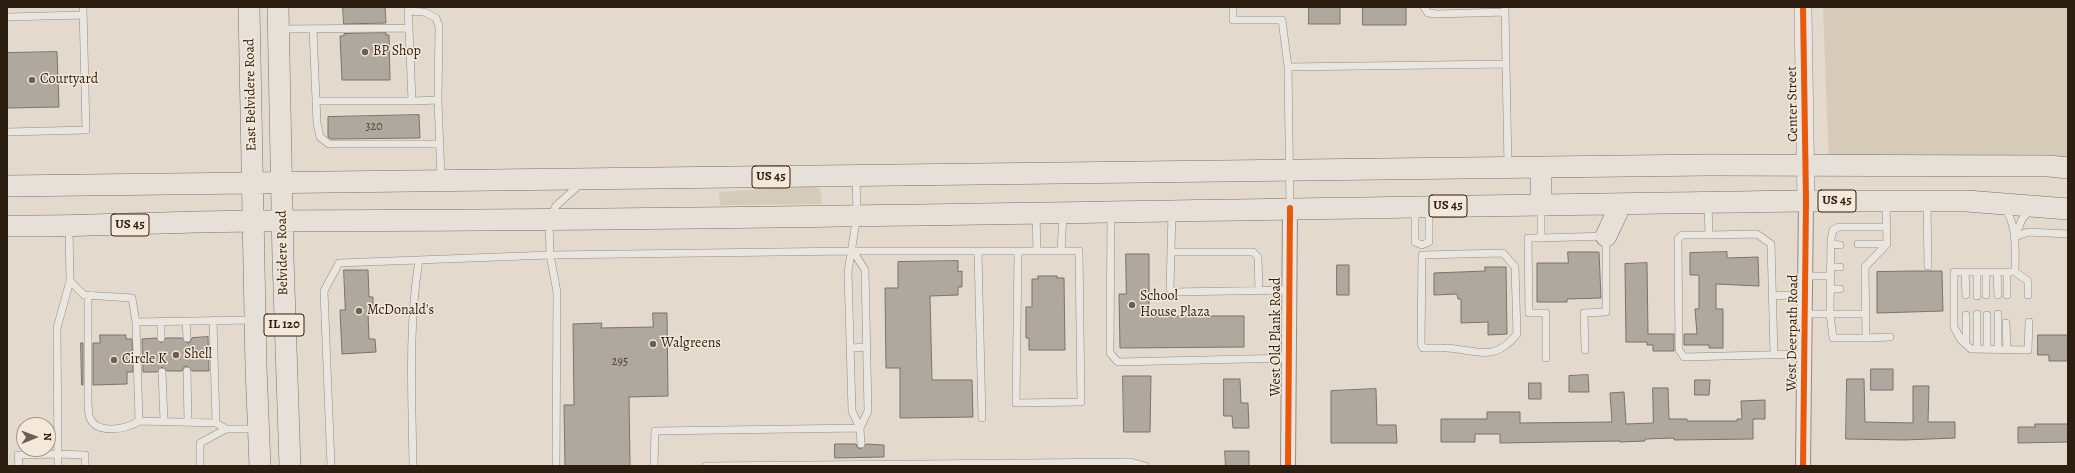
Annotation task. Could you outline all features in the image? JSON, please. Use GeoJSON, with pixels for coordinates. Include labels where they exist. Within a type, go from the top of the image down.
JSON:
{"type":"FeatureCollection","features":[{"type":"Feature","properties":{"kind":"main road","name":"East Belvidere Road"},"geometry":{"type":"LineString","coordinates":[[249,7],[252,184]]}},
{"type":"Feature","properties":{"kind":"main road","name":"East Belvidere Road"},"geometry":{"type":"LineString","coordinates":[[278,7],[281,183]]}},
{"type":"Feature","properties":{"kind":"main road","name":"US 45"},"geometry":{"type":"LineString","coordinates":[[7,186],[1708,165],[1806,167],[2049,166],[2068,168]]}},
{"type":"Feature","properties":{"kind":"main road"},"geometry":{"type":"LineString","coordinates":[[1541,168],[1541,205]]}},
{"type":"Feature","properties":{"kind":"main road","name":"Belvidere Road"},"geometry":{"type":"LineString","coordinates":[[281,183],[290,466]]}},
{"type":"Feature","properties":{"kind":"main road","name":"Belvidere Road"},"geometry":{"type":"LineString","coordinates":[[252,184],[260,466]]}},
{"type":"Feature","properties":{"kind":"main road","name":"US 45"},"geometry":{"type":"LineString","coordinates":[[7,226],[68,226],[253,221],[548,219],[1290,208],[1420,209],[1541,205],[1806,201],[1967,201],[2068,209]]}},
{"type":"Feature","properties":{"kind":"main road"},"geometry":{"type":"LineString","coordinates":[[1591,204],[1606,236]]}},
{"type":"Feature","properties":{"kind":"main road"},"geometry":{"type":"LineString","coordinates":[[1606,236],[1621,204]]}},
{"type":"Feature","properties":{"kind":"street","name":"Center Street"},"geometry":{"type":"LineString","coordinates":[[1803,7],[1806,201]]}},
{"type":"Feature","properties":{"kind":"street","name":"West Deerpath Road"},"geometry":{"type":"LineString","coordinates":[[1803,466],[1806,201]]}},
{"type":"Feature","properties":{"kind":"street","name":"West Old Plank Road"},"geometry":{"type":"LineString","coordinates":[[1288,466],[1290,208]]}},
{"type":"Feature","properties":{"kind":"lane"},"geometry":{"type":"LineString","coordinates":[[7,132],[86,130],[83,7]]}},
{"type":"Feature","properties":{"kind":"lane"},"geometry":{"type":"LineString","coordinates":[[1233,7],[1233,20],[1282,20],[1288,67],[1290,208]]}},
{"type":"Feature","properties":{"kind":"lane"},"geometry":{"type":"LineString","coordinates":[[1424,7],[1428,13],[1462,10],[1505,9],[1508,168]]}},
{"type":"Feature","properties":{"kind":"lane"},"geometry":{"type":"LineString","coordinates":[[412,101],[408,11],[424,12],[436,18],[439,26],[438,144],[441,181]]}},
{"type":"Feature","properties":{"kind":"lane"},"geometry":{"type":"LineString","coordinates":[[8,18],[83,15]]}},
{"type":"Feature","properties":{"kind":"lane"},"geometry":{"type":"LineString","coordinates":[[278,29],[409,28]]}},
{"type":"Feature","properties":{"kind":"lane"},"geometry":{"type":"LineString","coordinates":[[313,29],[317,123],[320,137],[329,144],[438,144]]}},
{"type":"Feature","properties":{"kind":"lane"},"geometry":{"type":"LineString","coordinates":[[1288,67],[1506,64]]}},
{"type":"Feature","properties":{"kind":"lane"},"geometry":{"type":"LineString","coordinates":[[316,101],[438,100]]}},
{"type":"Feature","properties":{"kind":"lane"},"geometry":{"type":"LineString","coordinates":[[856,176],[857,215],[853,251],[848,272],[852,411],[860,428]]}},
{"type":"Feature","properties":{"kind":"lane"},"geometry":{"type":"LineString","coordinates":[[556,466],[557,292],[550,255],[548,219],[556,206],[586,179]]}},
{"type":"Feature","properties":{"kind":"lane"},"geometry":{"type":"LineString","coordinates":[[1866,338],[1866,289],[1862,267],[1887,244],[1886,201]]}},
{"type":"Feature","properties":{"kind":"lane"},"geometry":{"type":"LineString","coordinates":[[1927,201],[1928,266]]}},
{"type":"Feature","properties":{"kind":"lane"},"geometry":{"type":"LineString","coordinates":[[1708,203],[1709,235]]}},
{"type":"Feature","properties":{"kind":"lane"},"geometry":{"type":"LineString","coordinates":[[2002,204],[2010,215],[2015,237],[2015,272]]}},
{"type":"Feature","properties":{"kind":"lane"},"geometry":{"type":"LineString","coordinates":[[1541,205],[1541,238]]}},
{"type":"Feature","properties":{"kind":"lane"},"geometry":{"type":"LineString","coordinates":[[2015,237],[2022,219],[2027,212],[2036,206]]}},
{"type":"Feature","properties":{"kind":"lane"},"geometry":{"type":"LineString","coordinates":[[1420,209],[1429,215],[1429,242],[1422,245],[1415,242],[1415,216],[1420,209]]}},
{"type":"Feature","properties":{"kind":"lane"},"geometry":{"type":"LineString","coordinates":[[1172,210],[1170,289],[1173,292],[1289,290]]}},
{"type":"Feature","properties":{"kind":"lane"},"geometry":{"type":"LineString","coordinates":[[1112,211],[1110,353],[1118,362],[1289,358]]}},
{"type":"Feature","properties":{"kind":"lane"},"geometry":{"type":"LineString","coordinates":[[1036,212],[1037,251]]}},
{"type":"Feature","properties":{"kind":"lane"},"geometry":{"type":"LineString","coordinates":[[1061,251],[1063,212]]}},
{"type":"Feature","properties":{"kind":"lane"},"geometry":{"type":"LineString","coordinates":[[58,466],[57,328],[70,281],[68,226]]}},
{"type":"Feature","properties":{"kind":"lane"},"geometry":{"type":"LineString","coordinates":[[1887,227],[1839,227],[1833,230],[1830,267],[1830,314],[1833,338],[1890,337]]}},
{"type":"Feature","properties":{"kind":"lane"},"geometry":{"type":"LineString","coordinates":[[2015,237],[2028,232],[2068,234]]}},
{"type":"Feature","properties":{"kind":"lane"},"geometry":{"type":"LineString","coordinates":[[1774,354],[1771,244],[1758,234],[1682,236],[1678,239],[1679,350],[1684,357],[1804,354]]}},
{"type":"Feature","properties":{"kind":"lane"},"geometry":{"type":"LineString","coordinates":[[1546,358],[1546,313],[1529,313],[1528,238],[1606,236],[1606,312],[1584,313],[1585,350]]}},
{"type":"Feature","properties":{"kind":"lane"},"geometry":{"type":"LineString","coordinates":[[1831,244],[1840,245]]}},
{"type":"Feature","properties":{"kind":"lane"},"geometry":{"type":"LineString","coordinates":[[1858,244],[1887,244]]}},
{"type":"Feature","properties":{"kind":"lane"},"geometry":{"type":"LineString","coordinates":[[1422,245],[1420,344],[1423,348],[1466,350],[1479,354],[1495,353],[1517,334],[1515,267],[1503,253],[1422,255]]}},
{"type":"Feature","properties":{"kind":"lane"},"geometry":{"type":"LineString","coordinates":[[853,251],[865,270],[868,411],[860,428],[860,444]]}},
{"type":"Feature","properties":{"kind":"lane"},"geometry":{"type":"LineString","coordinates":[[331,466],[324,291],[340,263],[550,255],[853,251],[1079,251],[1081,402],[1016,403],[1018,252]]}},
{"type":"Feature","properties":{"kind":"lane"},"geometry":{"type":"LineString","coordinates":[[978,252],[982,418]]}},
{"type":"Feature","properties":{"kind":"lane"},"geometry":{"type":"LineString","coordinates":[[1171,252],[1253,252],[1258,257],[1258,291]]}},
{"type":"Feature","properties":{"kind":"lane"},"geometry":{"type":"LineString","coordinates":[[413,466],[412,325],[414,292],[419,260]]}},
{"type":"Feature","properties":{"kind":"lane"},"geometry":{"type":"LineString","coordinates":[[1830,267],[1840,267]]}},
{"type":"Feature","properties":{"kind":"lane"},"geometry":{"type":"LineString","coordinates":[[2028,295],[2028,281],[2015,272],[1954,272],[1954,327],[1961,340],[1971,349],[2028,350],[2029,322]]}},
{"type":"Feature","properties":{"kind":"lane"},"geometry":{"type":"LineString","coordinates":[[1965,272],[1966,295]]}},
{"type":"Feature","properties":{"kind":"lane"},"geometry":{"type":"LineString","coordinates":[[1977,272],[1977,296]]}},
{"type":"Feature","properties":{"kind":"lane"},"geometry":{"type":"LineString","coordinates":[[1986,272],[1986,295]]}},
{"type":"Feature","properties":{"kind":"lane"},"geometry":{"type":"LineString","coordinates":[[1997,272],[1998,295]]}},
{"type":"Feature","properties":{"kind":"lane"},"geometry":{"type":"LineString","coordinates":[[2007,272],[2007,295]]}},
{"type":"Feature","properties":{"kind":"lane"},"geometry":{"type":"LineString","coordinates":[[1805,276],[1831,276]]}},
{"type":"Feature","properties":{"kind":"lane"},"geometry":{"type":"LineString","coordinates":[[70,281],[84,295],[132,298],[136,322],[138,421]]}},
{"type":"Feature","properties":{"kind":"lane"},"geometry":{"type":"LineString","coordinates":[[1830,289],[1840,289]]}},
{"type":"Feature","properties":{"kind":"lane"},"geometry":{"type":"LineString","coordinates":[[1858,289],[1866,289]]}},
{"type":"Feature","properties":{"kind":"lane"},"geometry":{"type":"LineString","coordinates":[[1773,296],[1805,294]]}},
{"type":"Feature","properties":{"kind":"lane"},"geometry":{"type":"LineString","coordinates":[[88,295],[88,406],[90,419],[97,426],[109,429],[130,427],[138,421],[164,421],[216,423],[226,429]]}},
{"type":"Feature","properties":{"kind":"lane"},"geometry":{"type":"LineString","coordinates":[[1805,314],[1866,314]]}},
{"type":"Feature","properties":{"kind":"lane"},"geometry":{"type":"LineString","coordinates":[[1977,314],[1977,349]]}},
{"type":"Feature","properties":{"kind":"lane"},"geometry":{"type":"LineString","coordinates":[[1998,314],[1998,349]]}},
{"type":"Feature","properties":{"kind":"lane"},"geometry":{"type":"LineString","coordinates":[[1966,315],[1966,344]]}},
{"type":"Feature","properties":{"kind":"lane"},"geometry":{"type":"LineString","coordinates":[[1987,315],[1987,349]]}},
{"type":"Feature","properties":{"kind":"lane"},"geometry":{"type":"LineString","coordinates":[[213,320],[216,423]]}},
{"type":"Feature","properties":{"kind":"lane"},"geometry":{"type":"LineString","coordinates":[[136,322],[255,320]]}},
{"type":"Feature","properties":{"kind":"lane"},"geometry":{"type":"LineString","coordinates":[[161,321],[161,338]]}},
{"type":"Feature","properties":{"kind":"lane"},"geometry":{"type":"LineString","coordinates":[[186,321],[186,338]]}},
{"type":"Feature","properties":{"kind":"lane"},"geometry":{"type":"LineString","coordinates":[[2006,322],[2007,350]]}},
{"type":"Feature","properties":{"kind":"lane"},"geometry":{"type":"LineString","coordinates":[[851,348],[867,347]]}},
{"type":"Feature","properties":{"kind":"lane"},"geometry":{"type":"LineString","coordinates":[[187,371],[188,422]]}},
{"type":"Feature","properties":{"kind":"lane"},"geometry":{"type":"LineString","coordinates":[[162,372],[164,421]]}},
{"type":"Feature","properties":{"kind":"lane"},"geometry":{"type":"LineString","coordinates":[[200,466],[200,443],[226,429],[258,428]]}},
{"type":"Feature","properties":{"kind":"lane"},"geometry":{"type":"LineString","coordinates":[[654,466],[654,431],[860,428]]}},
{"type":"Feature","properties":{"kind":"lane"},"geometry":{"type":"LineString","coordinates":[[19,466],[18,455],[58,454],[85,455],[85,466]]}},
{"type":"Feature","properties":{"kind":"lane"},"geometry":{"type":"LineString","coordinates":[[706,466],[861,461],[1131,462],[1145,466]]}},
{"type":"Feature","properties":{"kind":"shaded area"},"geometry":{"type":"Polygon","coordinates":[[[1823,7],[2068,7],[2068,164],[1829,164],[1823,7]]]}},
{"type":"Feature","properties":{"kind":"shaded area"},"geometry":{"type":"Polygon","coordinates":[[[809,186],[820,188],[822,204],[720,205],[719,192],[809,186]]]}},
{"type":"Feature","properties":{"kind":"building"},"geometry":{"type":"Polygon","coordinates":[[[343,7],[385,7],[386,23],[344,24],[343,7]]]}},
{"type":"Feature","properties":{"kind":"building"},"geometry":{"type":"Polygon","coordinates":[[[1309,7],[1340,7],[1340,24],[1309,24],[1309,7]]]}},
{"type":"Feature","properties":{"kind":"building"},"geometry":{"type":"Polygon","coordinates":[[[1363,7],[1406,7],[1406,25],[1363,25],[1363,7]]]}},
{"type":"Feature","properties":{"kind":"building","name":"BP Shop"},"geometry":{"type":"Polygon","coordinates":[[[386,33],[386,35],[389,35],[390,80],[342,80],[340,36],[344,36],[344,34],[386,33]]]}},
{"type":"Feature","properties":{"kind":"building","name":"Courtyard"},"geometry":{"type":"Polygon","coordinates":[[[57,52],[59,107],[7,108],[7,53],[57,52]]]}},
{"type":"Feature","properties":{"kind":"building"},"geometry":{"type":"Polygon","coordinates":[[[419,115],[420,138],[331,139],[328,137],[328,117],[419,115]]]}},
{"type":"Feature","properties":{"kind":"building"},"geometry":{"type":"Polygon","coordinates":[[[1568,252],[1599,252],[1601,298],[1567,299],[1567,302],[1537,302],[1537,263],[1568,263],[1568,252]]]}},
{"type":"Feature","properties":{"kind":"building"},"geometry":{"type":"Polygon","coordinates":[[[1727,252],[1727,258],[1758,257],[1759,286],[1716,284],[1716,309],[1723,309],[1723,348],[1709,348],[1709,345],[1684,345],[1684,334],[1697,334],[1695,309],[1699,309],[1699,275],[1690,275],[1690,253],[1727,252]]]}},
{"type":"Feature","properties":{"kind":"building","name":"School House Plaza"},"geometry":{"type":"Polygon","coordinates":[[[1126,254],[1149,254],[1149,316],[1244,316],[1244,347],[1120,348],[1119,294],[1126,294],[1126,254]]]}},
{"type":"Feature","properties":{"kind":"building"},"geometry":{"type":"Polygon","coordinates":[[[958,261],[958,272],[962,271],[962,287],[958,287],[958,295],[930,296],[932,380],[972,380],[973,417],[900,418],[900,368],[886,368],[885,288],[898,288],[898,262],[958,261]]]}},
{"type":"Feature","properties":{"kind":"building"},"geometry":{"type":"Polygon","coordinates":[[[1647,263],[1648,334],[1674,334],[1674,351],[1653,351],[1653,345],[1647,345],[1647,342],[1626,342],[1625,264],[1647,263]]]}},
{"type":"Feature","properties":{"kind":"building"},"geometry":{"type":"Polygon","coordinates":[[[1337,265],[1349,265],[1349,295],[1337,295],[1337,265]]]}},
{"type":"Feature","properties":{"kind":"building"},"geometry":{"type":"Polygon","coordinates":[[[1485,267],[1506,267],[1507,334],[1488,335],[1488,322],[1461,323],[1461,299],[1458,299],[1457,294],[1434,295],[1434,273],[1485,271],[1485,267]]]}},
{"type":"Feature","properties":{"kind":"building","name":"McDonald's"},"geometry":{"type":"Polygon","coordinates":[[[344,270],[368,270],[369,297],[373,297],[373,313],[368,313],[369,339],[375,339],[376,352],[342,354],[340,310],[345,310],[344,270]]]}},
{"type":"Feature","properties":{"kind":"building"},"geometry":{"type":"Polygon","coordinates":[[[1942,271],[1943,311],[1877,313],[1877,272],[1942,271]]]}},
{"type":"Feature","properties":{"kind":"building"},"geometry":{"type":"Polygon","coordinates":[[[1038,276],[1057,276],[1057,278],[1064,278],[1065,350],[1029,350],[1029,338],[1026,338],[1026,307],[1032,307],[1032,279],[1038,279],[1038,276]]]}},
{"type":"Feature","properties":{"kind":"building","name":"Walgreens"},"geometry":{"type":"Polygon","coordinates":[[[653,313],[667,313],[668,396],[629,397],[630,466],[565,466],[564,405],[574,405],[573,324],[602,323],[601,328],[653,327],[653,313]]]}},
{"type":"Feature","properties":{"kind":"building"},"geometry":{"type":"Polygon","coordinates":[[[100,335],[126,335],[126,339],[132,339],[133,372],[127,372],[127,384],[93,385],[93,343],[100,343],[100,335]]]}},
{"type":"Feature","properties":{"kind":"building"},"geometry":{"type":"Polygon","coordinates":[[[2038,335],[2068,335],[2068,361],[2049,361],[2049,355],[2038,355],[2038,335]]]}},
{"type":"Feature","properties":{"kind":"building","name":"Shell"},"geometry":{"type":"Polygon","coordinates":[[[208,337],[209,371],[192,371],[187,366],[184,367],[182,371],[167,371],[162,367],[157,372],[143,372],[142,339],[156,338],[161,343],[166,338],[182,338],[187,343],[190,342],[192,338],[208,337]]]}},
{"type":"Feature","properties":{"kind":"building"},"geometry":{"type":"Polygon","coordinates":[[[81,343],[83,343],[83,385],[82,385],[81,343]]]}},
{"type":"Feature","properties":{"kind":"building"},"geometry":{"type":"Polygon","coordinates":[[[1871,369],[1893,369],[1893,390],[1871,390],[1871,369]]]}},
{"type":"Feature","properties":{"kind":"building"},"geometry":{"type":"Polygon","coordinates":[[[1588,375],[1589,392],[1569,392],[1569,376],[1588,375]]]}},
{"type":"Feature","properties":{"kind":"building"},"geometry":{"type":"Polygon","coordinates":[[[1123,376],[1151,376],[1150,432],[1124,432],[1123,376]]]}},
{"type":"Feature","properties":{"kind":"building"},"geometry":{"type":"Polygon","coordinates":[[[1224,379],[1240,379],[1241,403],[1248,403],[1249,428],[1233,428],[1232,416],[1224,416],[1224,379]]]}},
{"type":"Feature","properties":{"kind":"building"},"geometry":{"type":"Polygon","coordinates":[[[1847,379],[1864,379],[1865,422],[1913,423],[1913,386],[1929,386],[1928,422],[1955,422],[1955,438],[1904,440],[1846,439],[1847,379]]]}},
{"type":"Feature","properties":{"kind":"building"},"geometry":{"type":"Polygon","coordinates":[[[1695,380],[1710,380],[1709,395],[1695,395],[1695,380]]]}},
{"type":"Feature","properties":{"kind":"building"},"geometry":{"type":"Polygon","coordinates":[[[1529,383],[1541,383],[1541,399],[1529,399],[1529,383]]]}},
{"type":"Feature","properties":{"kind":"building"},"geometry":{"type":"Polygon","coordinates":[[[1653,388],[1668,388],[1669,419],[1687,419],[1687,421],[1737,421],[1737,419],[1742,419],[1741,401],[1765,400],[1765,419],[1753,419],[1753,439],[1674,440],[1674,438],[1620,442],[1500,443],[1500,434],[1475,434],[1475,442],[1441,442],[1441,419],[1487,419],[1487,412],[1520,412],[1520,423],[1612,422],[1610,393],[1624,392],[1626,424],[1653,423],[1653,388]]]}},
{"type":"Feature","properties":{"kind":"building"},"geometry":{"type":"Polygon","coordinates":[[[1376,389],[1377,425],[1396,425],[1397,443],[1331,443],[1331,391],[1376,389]]]}},
{"type":"Feature","properties":{"kind":"building"},"geometry":{"type":"Polygon","coordinates":[[[2035,424],[2068,424],[2068,442],[2018,443],[2018,427],[2035,427],[2035,424]]]}},
{"type":"Feature","properties":{"kind":"building"},"geometry":{"type":"Polygon","coordinates":[[[835,444],[856,444],[857,447],[861,449],[866,444],[884,445],[884,457],[835,458],[835,444]]]}},
{"type":"Feature","properties":{"kind":"building"},"geometry":{"type":"Polygon","coordinates":[[[1225,451],[1249,451],[1249,466],[1226,466],[1225,451]]]}},
{"type":"Feature","properties":{"kind":"cycle path"},"geometry":{"type":"LineString","coordinates":[[1803,7],[1806,201],[1803,466]]}},
{"type":"Feature","properties":{"kind":"cycle path"},"geometry":{"type":"LineString","coordinates":[[1288,466],[1290,208]]}},
{"type":"Feature","properties":{"kind":"place","name":"BP Shop"},"geometry":{"type":"Point","coordinates":[365,52]}},
{"type":"Feature","properties":{"kind":"place","name":"Courtyard"},"geometry":{"type":"Point","coordinates":[32,80]}},
{"type":"Feature","properties":{"kind":"place","name":"School House Plaza"},"geometry":{"type":"Point","coordinates":[1132,305]}},
{"type":"Feature","properties":{"kind":"place","name":"McDonald's"},"geometry":{"type":"Point","coordinates":[359,311]}},
{"type":"Feature","properties":{"kind":"place","name":"Walgreens"},"geometry":{"type":"Point","coordinates":[653,344]}},
{"type":"Feature","properties":{"kind":"place","name":"Shell"},"geometry":{"type":"Point","coordinates":[176,355]}},
{"type":"Feature","properties":{"kind":"place","name":"Circle K"},"geometry":{"type":"Point","coordinates":[114,360]}}]}
